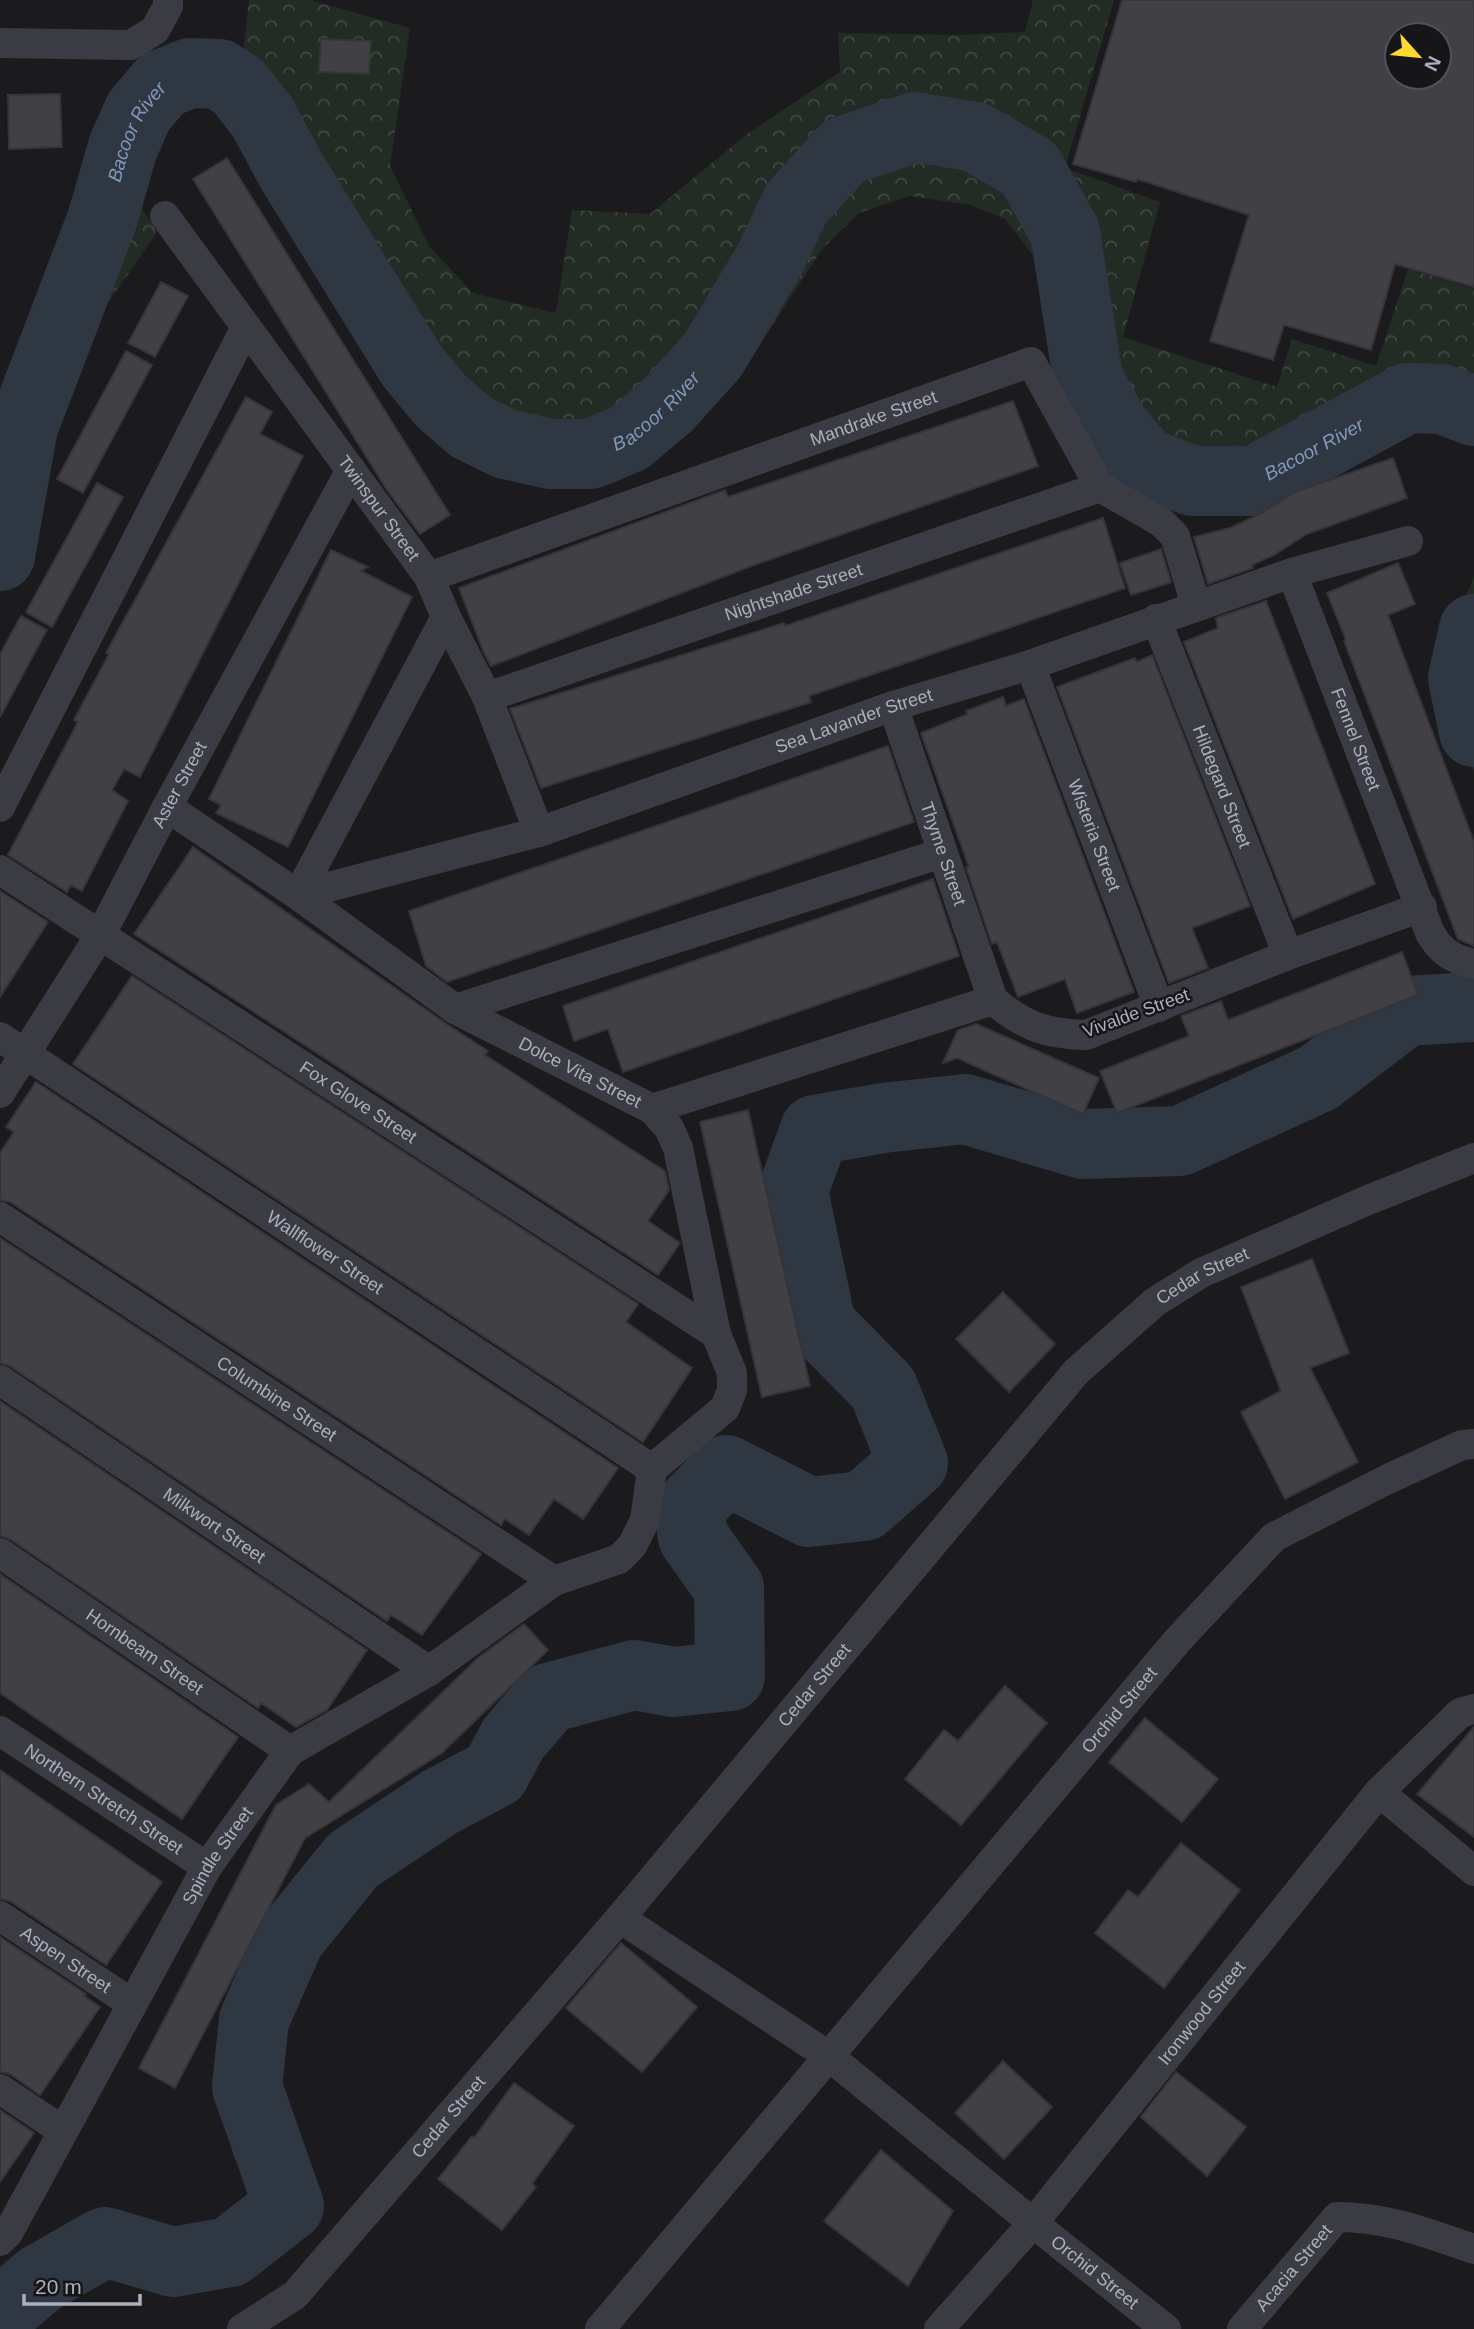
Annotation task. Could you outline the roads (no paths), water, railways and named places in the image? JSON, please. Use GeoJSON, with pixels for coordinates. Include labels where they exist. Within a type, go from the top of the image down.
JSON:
{"type":"FeatureCollection","features":[{"type":"Feature","properties":{"kind":"street"},"geometry":{"type":"LineString","coordinates":[[0,43],[131,45],[155,30],[168,3]]}},
{"type":"Feature","properties":{"kind":"street","name":"Twinspur Street"},"geometry":{"type":"LineString","coordinates":[[165,216],[429,577],[486,697],[539,832]]}},
{"type":"Feature","properties":{"kind":"street"},"geometry":{"type":"LineString","coordinates":[[0,807],[246,327]]}},
{"type":"Feature","properties":{"kind":"street","name":"Mandrake Street"},"geometry":{"type":"LineString","coordinates":[[429,577],[1031,362],[1100,487]]}},
{"type":"Feature","properties":{"kind":"street","name":"Aster Street"},"geometry":{"type":"LineString","coordinates":[[0,1093],[101,934],[167,807],[351,470]]}},
{"type":"Feature","properties":{"kind":"street"},"geometry":{"type":"LineString","coordinates":[[1100,487],[1170,528],[1175,536],[1196,605]]}},
{"type":"Feature","properties":{"kind":"street","name":"Nightshade Street"},"geometry":{"type":"LineString","coordinates":[[486,697],[1100,487]]}},
{"type":"Feature","properties":{"kind":"street","name":"Sea Lavander Street"},"geometry":{"type":"LineString","coordinates":[[298,895],[539,832],[893,706],[1030,665],[1292,573],[1408,541]]}},
{"type":"Feature","properties":{"kind":"street","name":"Fennel Street"},"geometry":{"type":"LineString","coordinates":[[1292,573],[1430,933],[1439,948],[1461,961],[1474,964]]}},
{"type":"Feature","properties":{"kind":"street"},"geometry":{"type":"LineString","coordinates":[[298,895],[446,617]]}},
{"type":"Feature","properties":{"kind":"street","name":"Hildegard Street"},"geometry":{"type":"LineString","coordinates":[[1156,619],[1288,955]]}},
{"type":"Feature","properties":{"kind":"street","name":"Wisteria Street"},"geometry":{"type":"LineString","coordinates":[[1030,665],[1159,1007]]}},
{"type":"Feature","properties":{"kind":"street","name":"Thyme Street"},"geometry":{"type":"LineString","coordinates":[[893,706],[993,1000]]}},
{"type":"Feature","properties":{"kind":"street","name":"Dolce Vita Street"},"geometry":{"type":"LineString","coordinates":[[167,807],[298,895],[455,1009],[652,1109],[669,1128],[678,1148],[716,1334],[732,1373],[732,1390],[725,1408],[652,1469]]}},
{"type":"Feature","properties":{"kind":"street"},"geometry":{"type":"LineString","coordinates":[[455,1009],[942,853]]}},
{"type":"Feature","properties":{"kind":"street","name":"Fox Glove Street"},"geometry":{"type":"LineString","coordinates":[[0,870],[716,1334]]}},
{"type":"Feature","properties":{"kind":"street","name":"Vivalde Street"},"geometry":{"type":"LineString","coordinates":[[993,1000],[1034,1028],[1058,1035],[1086,1035],[1288,955],[1422,907]]}},
{"type":"Feature","properties":{"kind":"street"},"geometry":{"type":"LineString","coordinates":[[652,1109],[993,1000]]}},
{"type":"Feature","properties":{"kind":"street","name":"Wallflower Street"},"geometry":{"type":"LineString","coordinates":[[0,1037],[652,1469]]}},
{"type":"Feature","properties":{"kind":"street","name":"Cedar Street"},"geometry":{"type":"LineString","coordinates":[[242,2329],[295,2295],[620,1918],[1076,1373],[1155,1302],[1201,1273],[1368,1200],[1474,1158]]}},
{"type":"Feature","properties":{"kind":"street","name":"Columbine Street"},"geometry":{"type":"LineString","coordinates":[[0,1217],[554,1581]]}},
{"type":"Feature","properties":{"kind":"street","name":"Milkwort Street"},"geometry":{"type":"LineString","coordinates":[[0,1380],[429,1671]]}},
{"type":"Feature","properties":{"kind":"street","name":"Orchid Street"},"geometry":{"type":"LineString","coordinates":[[600,2329],[1177,1641],[1274,1537],[1388,1479],[1462,1445],[1474,1444]]}},
{"type":"Feature","properties":{"kind":"street","name":"Spindle Street"},"geometry":{"type":"LineString","coordinates":[[0,2241],[8,2234],[207,1867],[290,1751],[429,1671],[554,1581],[619,1559],[632,1546],[645,1520],[652,1469]]}},
{"type":"Feature","properties":{"kind":"street","name":"Hornbeam Street"},"geometry":{"type":"LineString","coordinates":[[0,1553],[290,1751]]}},
{"type":"Feature","properties":{"kind":"street","name":"Ironwood Street"},"geometry":{"type":"LineString","coordinates":[[939,2329],[1033,2223],[1379,1792],[1460,1713],[1474,1709]]}},
{"type":"Feature","properties":{"kind":"street","name":"Northern Stretch Street"},"geometry":{"type":"LineString","coordinates":[[0,1731],[207,1867]]}},
{"type":"Feature","properties":{"kind":"street"},"geometry":{"type":"LineString","coordinates":[[1379,1792],[1474,1871]]}},
{"type":"Feature","properties":{"kind":"street","name":"Aspen Street"},"geometry":{"type":"LineString","coordinates":[[0,1916],[131,2003]]}},
{"type":"Feature","properties":{"kind":"street","name":"Orchid Street"},"geometry":{"type":"LineString","coordinates":[[620,1918],[830,2057],[1166,2329]]}},
{"type":"Feature","properties":{"kind":"street"},"geometry":{"type":"LineString","coordinates":[[0,2090],[63,2131]]}},
{"type":"Feature","properties":{"kind":"street","name":"Acacia Street"},"geometry":{"type":"LineString","coordinates":[[1242,2329],[1337,2217],[1367,2217],[1393,2222],[1474,2249]]}},
{"type":"Feature","properties":{"kind":"waterway","name":"Bacoor River"},"geometry":{"type":"LineString","coordinates":[[0,556],[23,427],[102,220],[123,147],[139,111],[162,84],[190,73],[219,74],[239,87],[263,118],[292,172],[412,366],[441,401],[471,427],[506,444],[551,454],[591,454],[629,438],[667,406],[713,355],[770,259],[796,204],[844,151],[915,127],[975,137],[1029,168],[1065,232],[1088,379],[1114,426],[1144,462],[1192,481],[1254,481],[1408,398],[1442,399],[1474,411]]}},
{"type":"Feature","properties":{"kind":"waterway","name":"Bacoor River"},"geometry":{"type":"LineString","coordinates":[[1474,629],[1463,678],[1474,732]]}},
{"type":"Feature","properties":{"kind":"waterway"},"geometry":{"type":"LineString","coordinates":[[0,2313],[40,2279],[105,2242],[173,2262],[230,2252],[289,2206],[247,2087],[254,2020],[290,1938],[353,1860],[440,1802],[495,1773],[513,1739],[548,1698],[634,1675],[673,1682],[730,1676],[729,1588],[693,1537],[689,1508],[726,1470],[809,1512],[864,1506],[913,1463],[883,1388],[821,1325],[793,1191],[815,1130],[883,1118],[965,1109],[1083,1144],[1180,1141],[1318,1078],[1406,1011],[1474,1007]]}}]}
